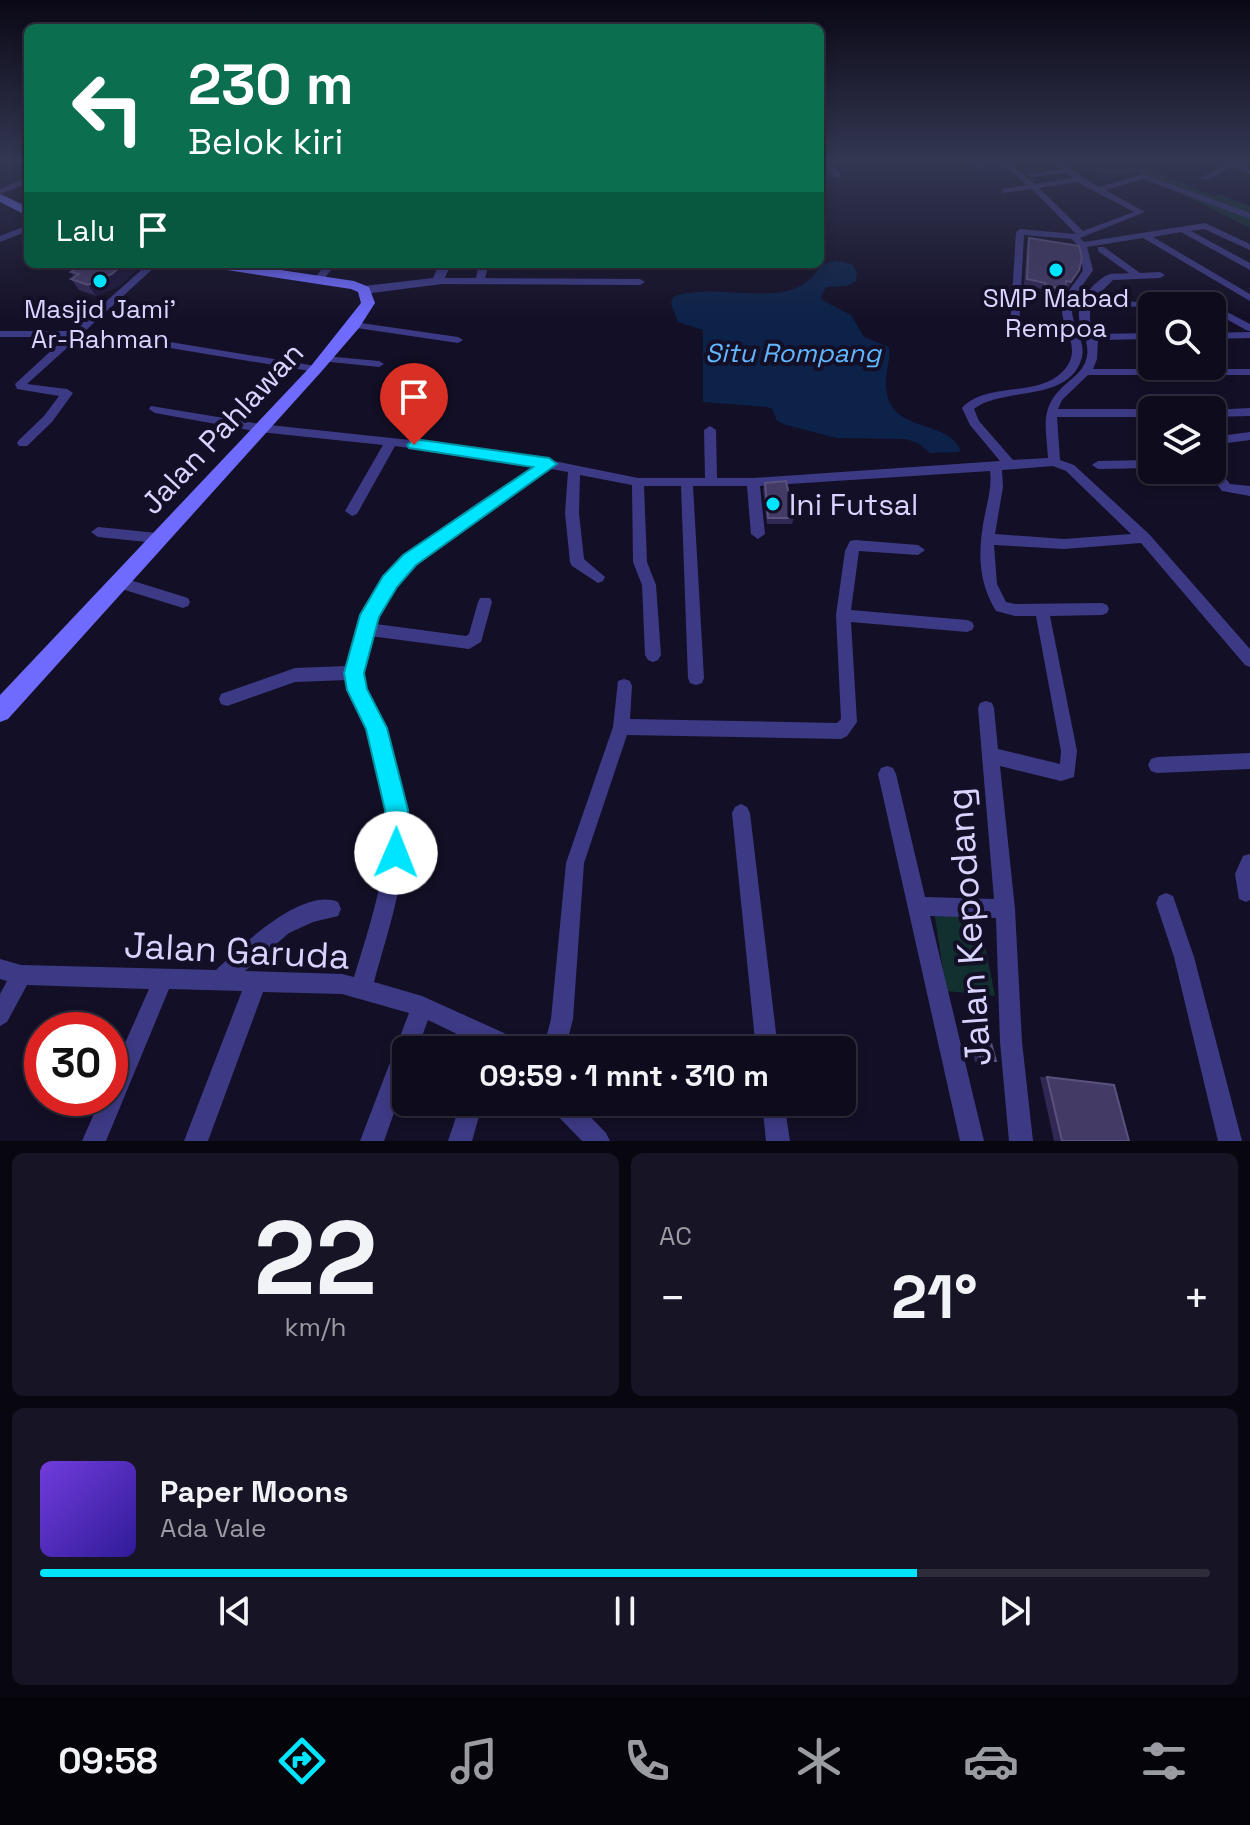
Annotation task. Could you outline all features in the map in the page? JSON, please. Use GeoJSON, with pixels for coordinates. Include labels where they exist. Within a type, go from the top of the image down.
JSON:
{"type":"FeatureCollection","features":[{"type":"Feature","properties":{"kind":"main road"},"geometry":{"type":"LineString","coordinates":[[256,268],[364,290]]}},
{"type":"Feature","properties":{"kind":"main road","name":"Jalan Pahlawan"},"geometry":{"type":"LineString","coordinates":[[0,711],[354,325],[368,303],[364,290]]}},
{"type":"Feature","properties":{"kind":"street"},"geometry":{"type":"LineString","coordinates":[[1011,466],[974,422],[968,408],[976,401],[1047,386],[1074,364],[1078,343],[1068,304],[1088,270],[1079,239],[1058,214]]}},
{"type":"Feature","properties":{"kind":"street"},"geometry":{"type":"LineString","coordinates":[[1079,239],[1136,214]]}},
{"type":"Feature","properties":{"kind":"street"},"geometry":{"type":"LineString","coordinates":[[1014,327],[1020,232],[1079,239],[1146,236],[1205,226],[1250,247]]}},
{"type":"Feature","properties":{"kind":"street"},"geometry":{"type":"LineString","coordinates":[[1182,229],[1250,267]]}},
{"type":"Feature","properties":{"kind":"street"},"geometry":{"type":"LineString","coordinates":[[0,239],[24,230]]}},
{"type":"Feature","properties":{"kind":"street"},"geometry":{"type":"LineString","coordinates":[[1146,236],[1250,298]]}},
{"type":"Feature","properties":{"kind":"street"},"geometry":{"type":"LineString","coordinates":[[1101,249],[1137,275]]}},
{"type":"Feature","properties":{"kind":"street"},"geometry":{"type":"LineString","coordinates":[[23,443],[48,419],[67,393],[20,386],[149,268]]}},
{"type":"Feature","properties":{"kind":"street"},"geometry":{"type":"LineString","coordinates":[[319,279],[328,268]]}},
{"type":"Feature","properties":{"kind":"street"},"geometry":{"type":"LineString","coordinates":[[438,281],[443,268]]}},
{"type":"Feature","properties":{"kind":"street"},"geometry":{"type":"LineString","coordinates":[[480,280],[483,268]]}},
{"type":"Feature","properties":{"kind":"street"},"geometry":{"type":"LineString","coordinates":[[1054,462],[1051,413],[1055,401],[1086,372],[1093,356],[1091,337],[1083,319],[1085,304],[1111,277],[1160,275]]}},
{"type":"Feature","properties":{"kind":"street"},"geometry":{"type":"LineString","coordinates":[[364,290],[438,281],[552,284],[640,282]]}},
{"type":"Feature","properties":{"kind":"street"},"geometry":{"type":"LineString","coordinates":[[1085,304],[1138,305]]}},
{"type":"Feature","properties":{"kind":"street"},"geometry":{"type":"LineString","coordinates":[[1226,314],[1250,328]]}},
{"type":"Feature","properties":{"kind":"street"},"geometry":{"type":"LineString","coordinates":[[354,325],[458,340]]}},
{"type":"Feature","properties":{"kind":"street"},"geometry":{"type":"LineString","coordinates":[[0,334],[76,333],[320,364],[379,364]]}},
{"type":"Feature","properties":{"kind":"street"},"geometry":{"type":"LineString","coordinates":[[1226,336],[1250,335]]}},
{"type":"Feature","properties":{"kind":"street"},"geometry":{"type":"LineString","coordinates":[[1091,337],[1138,336]]}},
{"type":"Feature","properties":{"kind":"street"},"geometry":{"type":"LineString","coordinates":[[1086,372],[1250,372]]}},
{"type":"Feature","properties":{"kind":"street"},"geometry":{"type":"LineString","coordinates":[[155,409],[260,428],[549,464],[638,482],[753,482],[1054,462],[1070,468],[1144,538],[1242,641],[1250,660]]}},
{"type":"Feature","properties":{"kind":"street"},"geometry":{"type":"LineString","coordinates":[[1226,413],[1250,412]]}},
{"type":"Feature","properties":{"kind":"street"},"geometry":{"type":"LineString","coordinates":[[1051,413],[1138,413]]}},
{"type":"Feature","properties":{"kind":"street"},"geometry":{"type":"LineString","coordinates":[[710,430],[711,483]]}},
{"type":"Feature","properties":{"kind":"street"},"geometry":{"type":"LineString","coordinates":[[1226,439],[1250,436]]}},
{"type":"Feature","properties":{"kind":"street"},"geometry":{"type":"LineString","coordinates":[[352,511],[391,442]]}},
{"type":"Feature","properties":{"kind":"street"},"geometry":{"type":"LineString","coordinates":[[361,990],[389,894],[396,853],[396,810],[377,728],[357,690],[354,673],[365,629],[379,596],[409,560],[549,464]]}},
{"type":"Feature","properties":{"kind":"street"},"geometry":{"type":"LineString","coordinates":[[1098,465],[1138,464]]}},
{"type":"Feature","properties":{"kind":"street"},"geometry":{"type":"LineString","coordinates":[[995,468],[998,480],[986,539],[986,562],[995,599],[1001,607],[1102,609]]}},
{"type":"Feature","properties":{"kind":"street"},"geometry":{"type":"LineString","coordinates":[[574,470],[572,513],[577,562],[598,577]]}},
{"type":"Feature","properties":{"kind":"street"},"geometry":{"type":"LineString","coordinates":[[638,482],[640,562],[649,585],[653,655]]}},
{"type":"Feature","properties":{"kind":"street"},"geometry":{"type":"LineString","coordinates":[[753,482],[758,534]]}},
{"type":"Feature","properties":{"kind":"street"},"geometry":{"type":"LineString","coordinates":[[687,483],[696,678]]}},
{"type":"Feature","properties":{"kind":"street"},"geometry":{"type":"LineString","coordinates":[[1223,484],[1226,488],[1250,491]]}},
{"type":"Feature","properties":{"kind":"street"},"geometry":{"type":"LineString","coordinates":[[98,532],[157,538]]}},
{"type":"Feature","properties":{"kind":"street"},"geometry":{"type":"LineString","coordinates":[[986,539],[1064,544],[1144,538]]}},
{"type":"Feature","properties":{"kind":"street"},"geometry":{"type":"LineString","coordinates":[[621,727],[841,731],[849,722],[843,615],[855,545],[918,550]]}},
{"type":"Feature","properties":{"kind":"street"},"geometry":{"type":"LineString","coordinates":[[117,582],[183,602]]}},
{"type":"Feature","properties":{"kind":"street"},"geometry":{"type":"LineString","coordinates":[[365,629],[469,643],[476,637],[485,602]]}},
{"type":"Feature","properties":{"kind":"street"},"geometry":{"type":"LineString","coordinates":[[990,755],[1061,773],[1068,771],[1069,751],[1042,610]]}},
{"type":"Feature","properties":{"kind":"street"},"geometry":{"type":"LineString","coordinates":[[843,615],[967,626]]}},
{"type":"Feature","properties":{"kind":"street"},"geometry":{"type":"LineString","coordinates":[[227,699],[295,675],[354,673]]}},
{"type":"Feature","properties":{"kind":"street"},"geometry":{"type":"LineString","coordinates":[[558,1036],[562,1019],[575,863],[621,727],[624,686]]}},
{"type":"Feature","properties":{"kind":"street","name":"Jalan Kepodang"},"geometry":{"type":"LineString","coordinates":[[986,708],[1005,909],[1011,1042],[1021,1141]]}},
{"type":"Feature","properties":{"kind":"street"},"geometry":{"type":"LineString","coordinates":[[1157,765],[1250,761]]}},
{"type":"Feature","properties":{"kind":"street"},"geometry":{"type":"LineString","coordinates":[[887,774],[972,1141]]}},
{"type":"Feature","properties":{"kind":"street"},"geometry":{"type":"LineString","coordinates":[[741,813],[765,1036]]}},
{"type":"Feature","properties":{"kind":"street"},"geometry":{"type":"LineString","coordinates":[[1246,892],[1244,874],[1250,863]]}},
{"type":"Feature","properties":{"kind":"street"},"geometry":{"type":"LineString","coordinates":[[1166,903],[1184,957],[1230,1141]]}},
{"type":"Feature","properties":{"kind":"street"},"geometry":{"type":"LineString","coordinates":[[918,906],[1005,909]]}},
{"type":"Feature","properties":{"kind":"street"},"geometry":{"type":"LineString","coordinates":[[219,982],[287,921],[306,912],[331,909]]}},
{"type":"Feature","properties":{"kind":"street","name":"Jalan Garuda"},"geometry":{"type":"LineString","coordinates":[[0,969],[21,975],[342,984],[422,1006],[478,1036]]}},
{"type":"Feature","properties":{"kind":"street"},"geometry":{"type":"LineString","coordinates":[[0,1015],[21,975]]}},
{"type":"Feature","properties":{"kind":"street"},"geometry":{"type":"LineString","coordinates":[[94,1141],[163,980]]}},
{"type":"Feature","properties":{"kind":"street"},"geometry":{"type":"LineString","coordinates":[[196,1141],[256,982]]}},
{"type":"Feature","properties":{"kind":"street"},"geometry":{"type":"LineString","coordinates":[[372,1141],[422,1006]]}},
{"type":"Feature","properties":{"kind":"street"},"geometry":{"type":"LineString","coordinates":[[460,1141],[468,1116]]}},
{"type":"Feature","properties":{"kind":"street"},"geometry":{"type":"LineString","coordinates":[[574,1116],[598,1141]]}},
{"type":"Feature","properties":{"kind":"street"},"geometry":{"type":"LineString","coordinates":[[775,1116],[778,1141]]}},
{"type":"Feature","properties":{"kind":"green space"},"geometry":{"type":"Polygon","coordinates":[[[1222,214],[1250,214],[1250,228],[1222,214]]]}},
{"type":"Feature","properties":{"kind":"green space"},"geometry":{"type":"Polygon","coordinates":[[[934,910],[979,915],[995,996],[946,991],[934,910]]]}},
{"type":"Feature","properties":{"kind":"water","name":"Situ Rompang"},"geometry":{"type":"Polygon","coordinates":[[[835,261],[852,264],[857,272],[856,281],[847,286],[826,287],[822,300],[851,315],[864,337],[889,347],[886,390],[894,409],[913,422],[947,435],[961,452],[930,453],[918,443],[905,439],[837,438],[786,425],[777,421],[772,409],[767,407],[703,402],[703,330],[678,322],[671,304],[673,297],[691,293],[775,293],[794,289],[809,280],[818,268],[824,268],[824,264],[835,261]]]}},
{"type":"Feature","properties":{"kind":"building"},"geometry":{"type":"Polygon","coordinates":[[[1029,238],[1079,246],[1082,258],[1079,270],[1071,282],[1066,281],[1065,290],[1027,279],[1029,238]]]}},
{"type":"Feature","properties":{"kind":"building"},"geometry":{"type":"Polygon","coordinates":[[[78,268],[119,268],[88,285],[71,279],[79,274],[71,272],[78,268]]]}},
{"type":"Feature","properties":{"kind":"building"},"geometry":{"type":"Polygon","coordinates":[[[786,481],[794,518],[768,518],[765,483],[786,481]]]}},
{"type":"Feature","properties":{"kind":"building"},"geometry":{"type":"Polygon","coordinates":[[[976,1043],[991,1043],[996,1061],[981,1061],[976,1043]]]}},
{"type":"Feature","properties":{"kind":"building"},"geometry":{"type":"Polygon","coordinates":[[[1047,1077],[1114,1085],[1129,1141],[1062,1141],[1047,1077]]]}},
{"type":"Feature","properties":{"kind":"place","name":"SMP Mabad Rempoa"},"geometry":{"type":"Point","coordinates":[1056,270]}},
{"type":"Feature","properties":{"kind":"place","name":"Masjid Jami' Ar-Rahman"},"geometry":{"type":"Point","coordinates":[100,281]}},
{"type":"Feature","properties":{"kind":"place","name":"Ini Futsal"},"geometry":{"type":"Point","coordinates":[773,504]}},
{"type":"Feature","properties":{"kind":"route"},"geometry":{"type":"LineString","coordinates":[[396,853],[396,810],[377,728],[357,690],[354,673],[370,615],[379,596],[409,560],[549,464],[414,445]]}}]}
